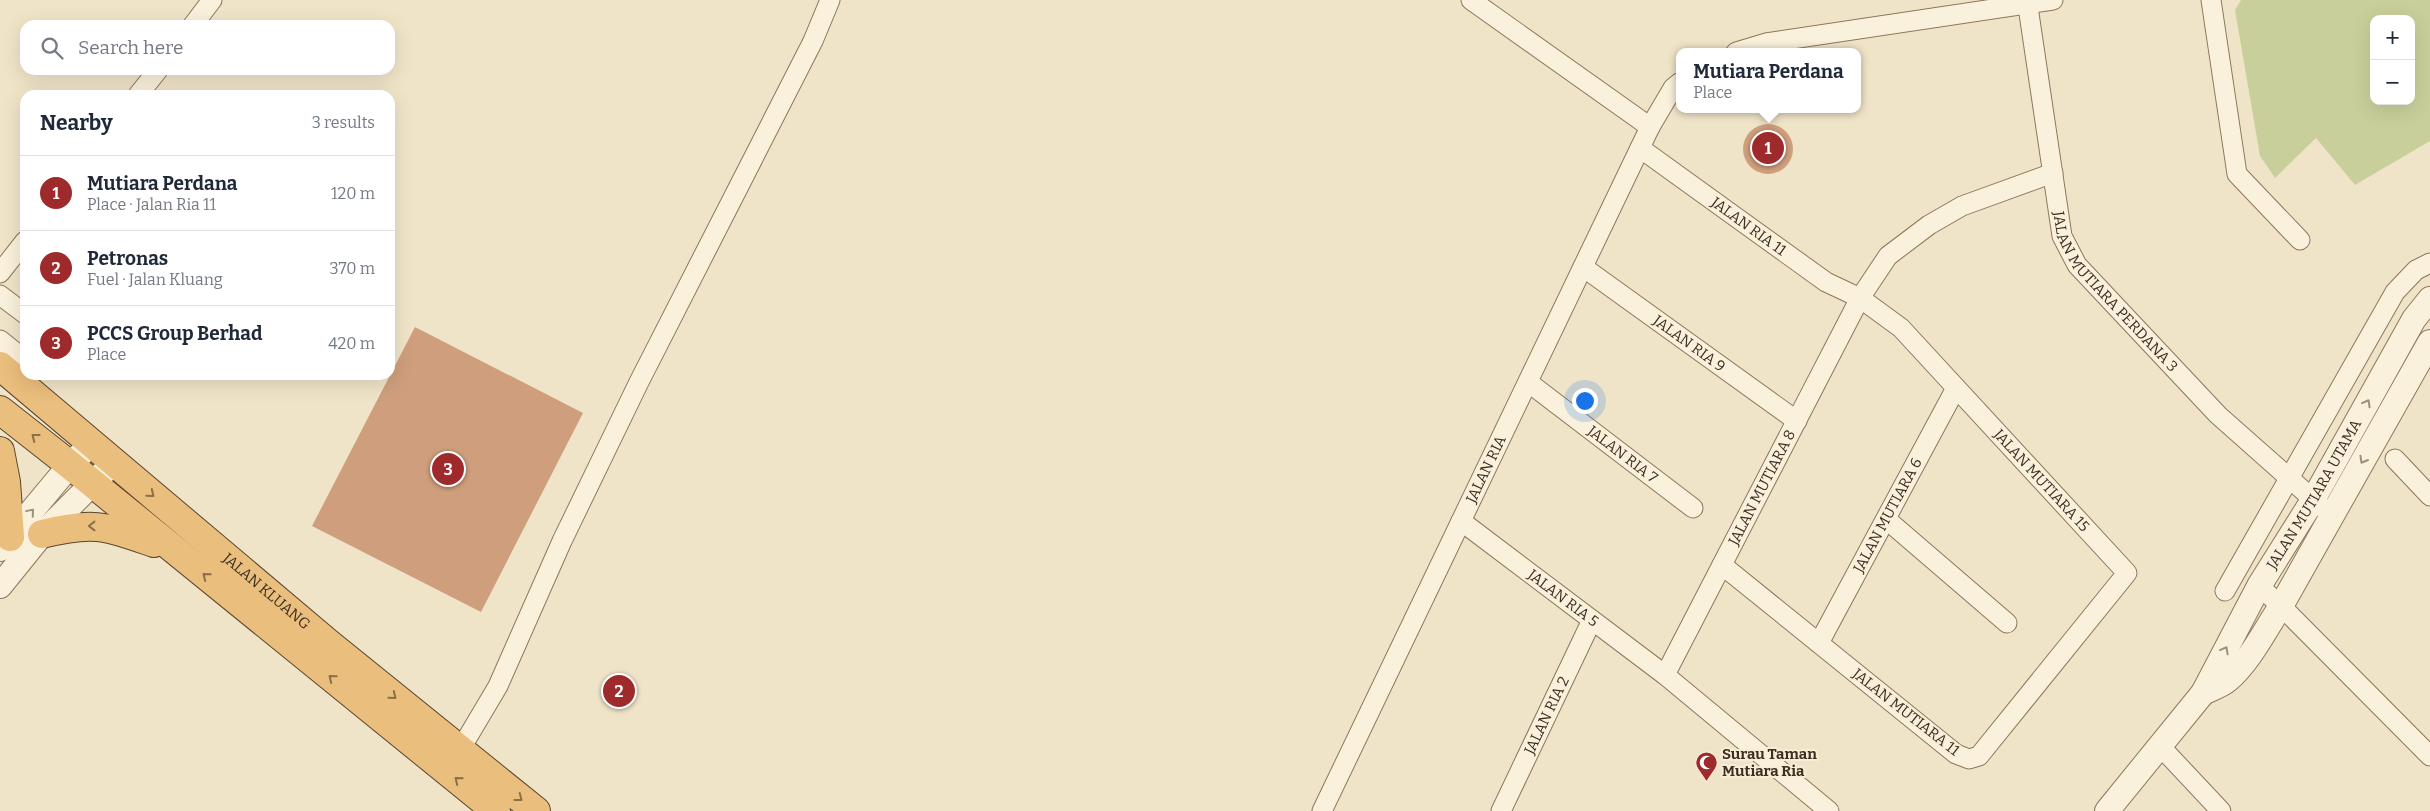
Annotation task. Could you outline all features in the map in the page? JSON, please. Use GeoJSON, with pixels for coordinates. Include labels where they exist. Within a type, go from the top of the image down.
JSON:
{"type":"FeatureCollection","features":[{"type":"Feature","properties":{"kind":"highway","name":"JALAN KLUANG"},"geometry":{"type":"LineString","coordinates":[[0,366],[20,378]]}},
{"type":"Feature","properties":{"kind":"highway","name":"JALAN KLUANG"},"geometry":{"type":"LineString","coordinates":[[32,386],[113,463],[536,811]]}},
{"type":"Feature","properties":{"kind":"highway","name":"JALAN KLUANG"},"geometry":{"type":"LineString","coordinates":[[0,410],[496,811]]}},
{"type":"Feature","properties":{"kind":"highway"},"geometry":{"type":"LineString","coordinates":[[0,451],[7,490],[5,543]]}},
{"type":"Feature","properties":{"kind":"highway"},"geometry":{"type":"LineString","coordinates":[[42,534],[71,527],[107,526],[172,549]]}},
{"type":"Feature","properties":{"kind":"street"},"geometry":{"type":"LineString","coordinates":[[197,20],[212,0]]}},
{"type":"Feature","properties":{"kind":"street"},"geometry":{"type":"LineString","coordinates":[[460,750],[498,686],[562,541],[634,391],[806,55],[830,0]]}},
{"type":"Feature","properties":{"kind":"street"},"geometry":{"type":"LineString","coordinates":[[1470,0],[1650,127]]}},
{"type":"Feature","properties":{"kind":"street"},"geometry":{"type":"LineString","coordinates":[[1749,48],[1766,43],[2027,2],[2053,0]]}},
{"type":"Feature","properties":{"kind":"street"},"geometry":{"type":"LineString","coordinates":[[2211,0],[2237,174],[2300,240]]}},
{"type":"Feature","properties":{"kind":"street","name":"JALAN MUTIARA PERDANA 3"},"geometry":{"type":"LineString","coordinates":[[2027,2],[2062,236],[2077,265],[2218,415],[2331,515]]}},
{"type":"Feature","properties":{"kind":"street"},"geometry":{"type":"LineString","coordinates":[[142,90],[154,75]]}},
{"type":"Feature","properties":{"kind":"street","name":"JALAN RIA"},"geometry":{"type":"LineString","coordinates":[[1322,811],[1650,127],[1676,86]]}},
{"type":"Feature","properties":{"kind":"street","name":"JALAN RIA 11"},"geometry":{"type":"LineString","coordinates":[[1640,148],[1826,282],[1860,298],[1901,328],[1956,388]]}},
{"type":"Feature","properties":{"kind":"street","name":"JALAN MUTIARA 8"},"geometry":{"type":"LineString","coordinates":[[1665,676],[1860,298],[1888,256],[1928,225],[1962,206],[2053,173]]}},
{"type":"Feature","properties":{"kind":"street"},"geometry":{"type":"LineString","coordinates":[[0,273],[20,247]]}},
{"type":"Feature","properties":{"kind":"street"},"geometry":{"type":"LineString","coordinates":[[2225,591],[2395,292],[2416,270],[2430,263]]}},
{"type":"Feature","properties":{"kind":"street","name":"JALAN RIA 9"},"geometry":{"type":"LineString","coordinates":[[1583,266],[1797,421]]}},
{"type":"Feature","properties":{"kind":"street"},"geometry":{"type":"LineString","coordinates":[[0,295],[20,310]]}},
{"type":"Feature","properties":{"kind":"street","name":"JALAN MUTIARA UTAMA"},"geometry":{"type":"LineString","coordinates":[[2107,811],[2203,693],[2260,586],[2313,500],[2414,319],[2430,299]]}},
{"type":"Feature","properties":{"kind":"street"},"geometry":{"type":"LineString","coordinates":[[0,340],[20,356]]}},
{"type":"Feature","properties":{"kind":"street","name":"JALAN MUTIARA UTAMA"},"geometry":{"type":"LineString","coordinates":[[2203,693],[2227,681],[2241,666],[2281,606],[2430,342]]}},
{"type":"Feature","properties":{"kind":"street","name":"JALAN RIA 7"},"geometry":{"type":"LineString","coordinates":[[1528,382],[1693,508]]}},
{"type":"Feature","properties":{"kind":"street","name":"JALAN MUTIARA 6"},"geometry":{"type":"LineString","coordinates":[[1818,643],[1956,388]]}},
{"type":"Feature","properties":{"kind":"street","name":"JALAN MUTIARA 15"},"geometry":{"type":"LineString","coordinates":[[1956,388],[2127,573]]}},
{"type":"Feature","properties":{"kind":"street"},"geometry":{"type":"LineString","coordinates":[[5,543],[70,465],[91,444]]}},
{"type":"Feature","properties":{"kind":"street"},"geometry":{"type":"LineString","coordinates":[[2395,459],[2430,496]]}},
{"type":"Feature","properties":{"kind":"street"},"geometry":{"type":"LineString","coordinates":[[0,586],[42,534],[113,463]]}},
{"type":"Feature","properties":{"kind":"street"},"geometry":{"type":"LineString","coordinates":[[1886,519],[2007,623]]}},
{"type":"Feature","properties":{"kind":"street","name":"JALAN RIA 5"},"geometry":{"type":"LineString","coordinates":[[1462,521],[1665,676],[1829,811]]}},
{"type":"Feature","properties":{"kind":"street","name":"JALAN MUTIARA 11"},"geometry":{"type":"LineString","coordinates":[[1722,565],[1956,754],[1969,758],[1979,756],[2127,573]]}},
{"type":"Feature","properties":{"kind":"street"},"geometry":{"type":"LineString","coordinates":[[2260,586],[2430,756]]}},
{"type":"Feature","properties":{"kind":"street","name":"JALAN RIA 2"},"geometry":{"type":"LineString","coordinates":[[1501,811],[1592,620]]}},
{"type":"Feature","properties":{"kind":"street"},"geometry":{"type":"LineString","coordinates":[[2160,746],[2221,811]]}},
{"type":"Feature","properties":{"kind":"green space"},"geometry":{"type":"Polygon","coordinates":[[[2241,0],[2430,0],[2430,141],[2355,185],[2316,138],[2275,178],[2260,156],[2235,10],[2241,0]]]}},
{"type":"Feature","properties":{"kind":"building"},"geometry":{"type":"Polygon","coordinates":[[[1763,124],[1773,124],[1786,131],[1793,144],[1793,154],[1786,167],[1773,174],[1763,174],[1754,170],[1747,163],[1743,154],[1743,144],[1747,135],[1754,128],[1763,124]]]}},
{"type":"Feature","properties":{"kind":"building"},"geometry":{"type":"Polygon","coordinates":[[[415,327],[583,413],[481,612],[312,526],[388,380],[395,380],[395,366],[415,327]]]}},
{"type":"Feature","properties":{"kind":"place","name":"Mutiara Perdana"},"geometry":{"type":"Point","coordinates":[1768,148]}},
{"type":"Feature","properties":{"kind":"place","name":"PCCS Group Berhad"},"geometry":{"type":"Point","coordinates":[448,469]}},
{"type":"Feature","properties":{"kind":"place","name":"Petronas"},"geometry":{"type":"Point","coordinates":[619,691]}},
{"type":"Feature","properties":{"kind":"place","name":"Surau Taman Mutiara Ria"},"geometry":{"type":"Point","coordinates":[1706,782]}}]}
